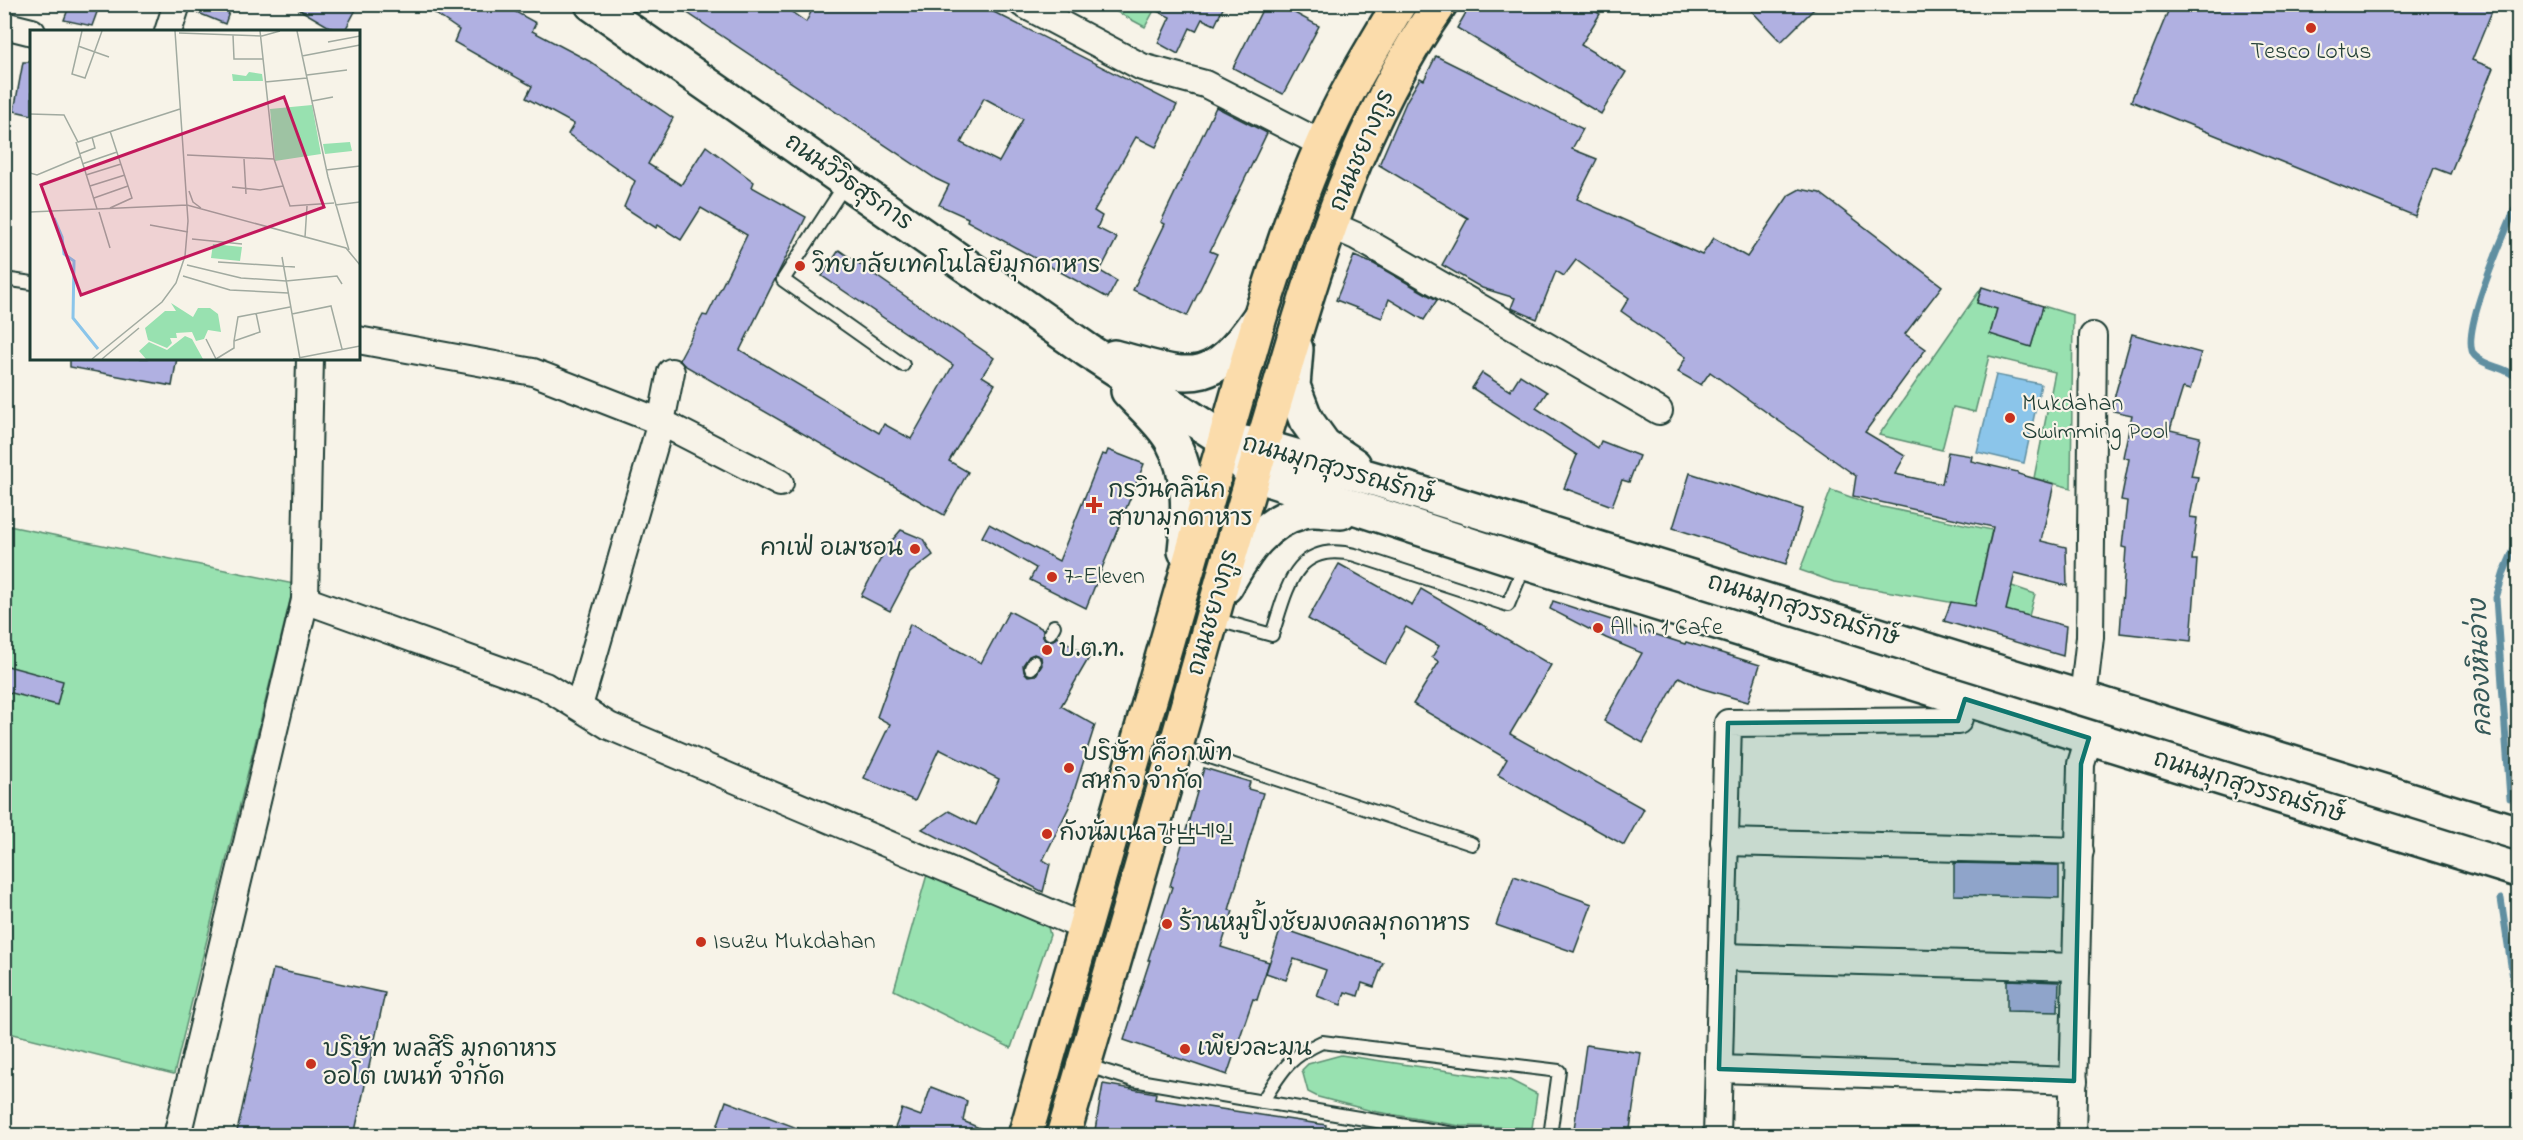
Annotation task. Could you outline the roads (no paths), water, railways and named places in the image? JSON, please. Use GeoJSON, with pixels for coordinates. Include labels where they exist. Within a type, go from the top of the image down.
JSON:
{"type":"FeatureCollection","features":[{"type":"Feature","properties":{"kind":"main road","name":"ถนนวิวิธสุรการ"},"geometry":{"type":"LineString","coordinates":[[592,4],[1087,350],[1225,440]]}},
{"type":"Feature","properties":{"kind":"main road","name":"ถนนชยางกูร"},"geometry":{"type":"LineString","coordinates":[[1025,1136],[1260,317],[1297,206],[1322,144],[1399,4]]}},
{"type":"Feature","properties":{"kind":"main road","name":"ถนนชยางกูร"},"geometry":{"type":"LineString","coordinates":[[1063,1136],[1297,326],[1331,225],[1375,116],[1397,73],[1440,4]]}},
{"type":"Feature","properties":{"kind":"main road"},"geometry":{"type":"LineString","coordinates":[[1087,350],[1171,372],[1205,372],[1225,361],[1260,317]]}},
{"type":"Feature","properties":{"kind":"main road"},"geometry":{"type":"LineString","coordinates":[[1297,326],[1293,386],[1306,420],[1324,445],[1378,480]]}},
{"type":"Feature","properties":{"kind":"main road"},"geometry":{"type":"LineString","coordinates":[[1087,350],[1154,418],[1172,441],[1186,478],[1189,515],[1180,596]]}},
{"type":"Feature","properties":{"kind":"main road","name":"ถนนมุกสุวรรณรักษ์"},"geometry":{"type":"LineString","coordinates":[[1225,440],[1257,460],[1373,514],[2518,870]]}},
{"type":"Feature","properties":{"kind":"main road","name":"ถนนมุกสุวรรณรักษ์"},"geometry":{"type":"LineString","coordinates":[[1257,460],[1378,480],[2518,833]]}},
{"type":"Feature","properties":{"kind":"main road"},"geometry":{"type":"LineString","coordinates":[[1215,610],[1241,558],[1259,535],[1282,519],[1306,510],[1373,514]]}},
{"type":"Feature","properties":{"kind":"main road"},"geometry":{"type":"LineString","coordinates":[[1748,632],[1760,597]]}},
{"type":"Feature","properties":{"kind":"street"},"geometry":{"type":"LineString","coordinates":[[169,30],[177,4]]}},
{"type":"Feature","properties":{"kind":"street"},"geometry":{"type":"LineString","coordinates":[[1023,4],[1142,66],[1205,84],[1322,144]]}},
{"type":"Feature","properties":{"kind":"street"},"geometry":{"type":"LineString","coordinates":[[4,26],[30,32]]}},
{"type":"Feature","properties":{"kind":"street"},"geometry":{"type":"LineString","coordinates":[[1331,225],[1356,236],[1659,411]]}},
{"type":"Feature","properties":{"kind":"street"},"geometry":{"type":"LineString","coordinates":[[2083,698],[2090,637],[2093,336]]}},
{"type":"Feature","properties":{"kind":"street"},"geometry":{"type":"LineString","coordinates":[[360,340],[533,372],[661,422],[780,483]]}},
{"type":"Feature","properties":{"kind":"street"},"geometry":{"type":"LineString","coordinates":[[177,1136],[305,600],[310,360]]}},
{"type":"Feature","properties":{"kind":"street"},"geometry":{"type":"LineString","coordinates":[[579,706],[661,422],[671,372]]}},
{"type":"Feature","properties":{"kind":"street"},"geometry":{"type":"LineString","coordinates":[[305,600],[545,686],[609,726],[1084,927]]}},
{"type":"Feature","properties":{"kind":"street"},"geometry":{"type":"LineString","coordinates":[[1717,1136],[1728,723],[1958,721],[1965,699]]}},
{"type":"Feature","properties":{"kind":"street"},"geometry":{"type":"LineString","coordinates":[[2072,1136],[2082,764],[2089,738]]}},
{"type":"Feature","properties":{"kind":"street"},"geometry":{"type":"LineString","coordinates":[[1724,842],[2079,850]]}},
{"type":"Feature","properties":{"kind":"street"},"geometry":{"type":"LineString","coordinates":[[1722,957],[2076,967]]}},
{"type":"Feature","properties":{"kind":"street"},"geometry":{"type":"LineString","coordinates":[[1719,1069],[2074,1081]]}},
{"type":"Feature","properties":{"kind":"lane"},"geometry":{"type":"LineString","coordinates":[[847,183],[783,280],[903,365]]}},
{"type":"Feature","properties":{"kind":"lane"},"geometry":{"type":"LineString","coordinates":[[4,279],[30,284]]}},
{"type":"Feature","properties":{"kind":"lane"},"geometry":{"type":"LineString","coordinates":[[1215,610],[1272,635],[1290,581],[1298,568],[1310,558],[1325,552],[1340,551],[1355,555],[1508,605],[1526,563]]}},
{"type":"Feature","properties":{"kind":"lane"},"geometry":{"type":"LineString","coordinates":[[1176,746],[1472,844]]}},
{"type":"Feature","properties":{"kind":"lane"},"geometry":{"type":"LineString","coordinates":[[1262,1102],[1288,1062],[1322,1042],[1559,1071],[1550,1136]]}},
{"type":"Feature","properties":{"kind":"lane"},"geometry":{"type":"LineString","coordinates":[[1084,1065],[1133,1080],[1466,1136]]}},
{"type":"Feature","properties":{"kind":"water","name":"Mukdahan Swimming Pool"},"geometry":{"type":"Polygon","coordinates":[[[1996,375],[2041,384],[2024,463],[1977,452],[1996,375]]]}},
{"type":"Feature","properties":{"kind":"waterway","name":"คลองหินอ่าง"},"geometry":{"type":"LineString","coordinates":[[2518,201],[2478,305],[2472,328],[2471,345],[2475,356],[2480,360],[2518,379]]}},
{"type":"Feature","properties":{"kind":"waterway","name":"คลองหินอ่าง"},"geometry":{"type":"LineString","coordinates":[[2510,798],[2496,598],[2518,539]]}},
{"type":"Feature","properties":{"kind":"waterway","name":"คลองหินอ่าง"},"geometry":{"type":"LineString","coordinates":[[2501,899],[2518,1011]]}},
{"type":"Feature","properties":{"kind":"place","name":"Tesco Lotus"},"geometry":{"type":"Point","coordinates":[2311,28]}},
{"type":"Feature","properties":{"kind":"place","name":"วิทยาลัยเทคโนโลยีมุกดาหาร"},"geometry":{"type":"Point","coordinates":[800,266]}},
{"type":"Feature","properties":{"kind":"place","name":"Mukdahan Swimming Pool"},"geometry":{"type":"Point","coordinates":[2010,418]}},
{"type":"Feature","properties":{"kind":"place","name":"กรวินคลินิก สาขามุกดาหาร"},"geometry":{"type":"Point","coordinates":[1094,505]}},
{"type":"Feature","properties":{"kind":"place","name":"คาเฟ่ อเมซอน"},"geometry":{"type":"Point","coordinates":[915,549]}},
{"type":"Feature","properties":{"kind":"place","name":"7-Eleven"},"geometry":{"type":"Point","coordinates":[1052,577]}},
{"type":"Feature","properties":{"kind":"place","name":"All in 1 Cafe"},"geometry":{"type":"Point","coordinates":[1598,628]}},
{"type":"Feature","properties":{"kind":"place","name":"ป.ต.ท."},"geometry":{"type":"Point","coordinates":[1047,650]}},
{"type":"Feature","properties":{"kind":"place","name":"บริษัท ค็อกพิท สหกิจ จำกัด"},"geometry":{"type":"Point","coordinates":[1069,768]}},
{"type":"Feature","properties":{"kind":"place","name":"กังนัมเนล강남네일"},"geometry":{"type":"Point","coordinates":[1047,834]}},
{"type":"Feature","properties":{"kind":"place","name":"ร้านหมูปิ้งชัยมงคลมุกดาหาร"},"geometry":{"type":"Point","coordinates":[1167,924]}},
{"type":"Feature","properties":{"kind":"place","name":"Isuzu Mukdahan"},"geometry":{"type":"Point","coordinates":[701,942]}},
{"type":"Feature","properties":{"kind":"place","name":"เพียวละมุน"},"geometry":{"type":"Point","coordinates":[1185,1049]}},
{"type":"Feature","properties":{"kind":"place","name":"บริษัท พลสิริ มุกดาหาร ออโต เพนท์ จำกัด"},"geometry":{"type":"Point","coordinates":[311,1064]}}]}
